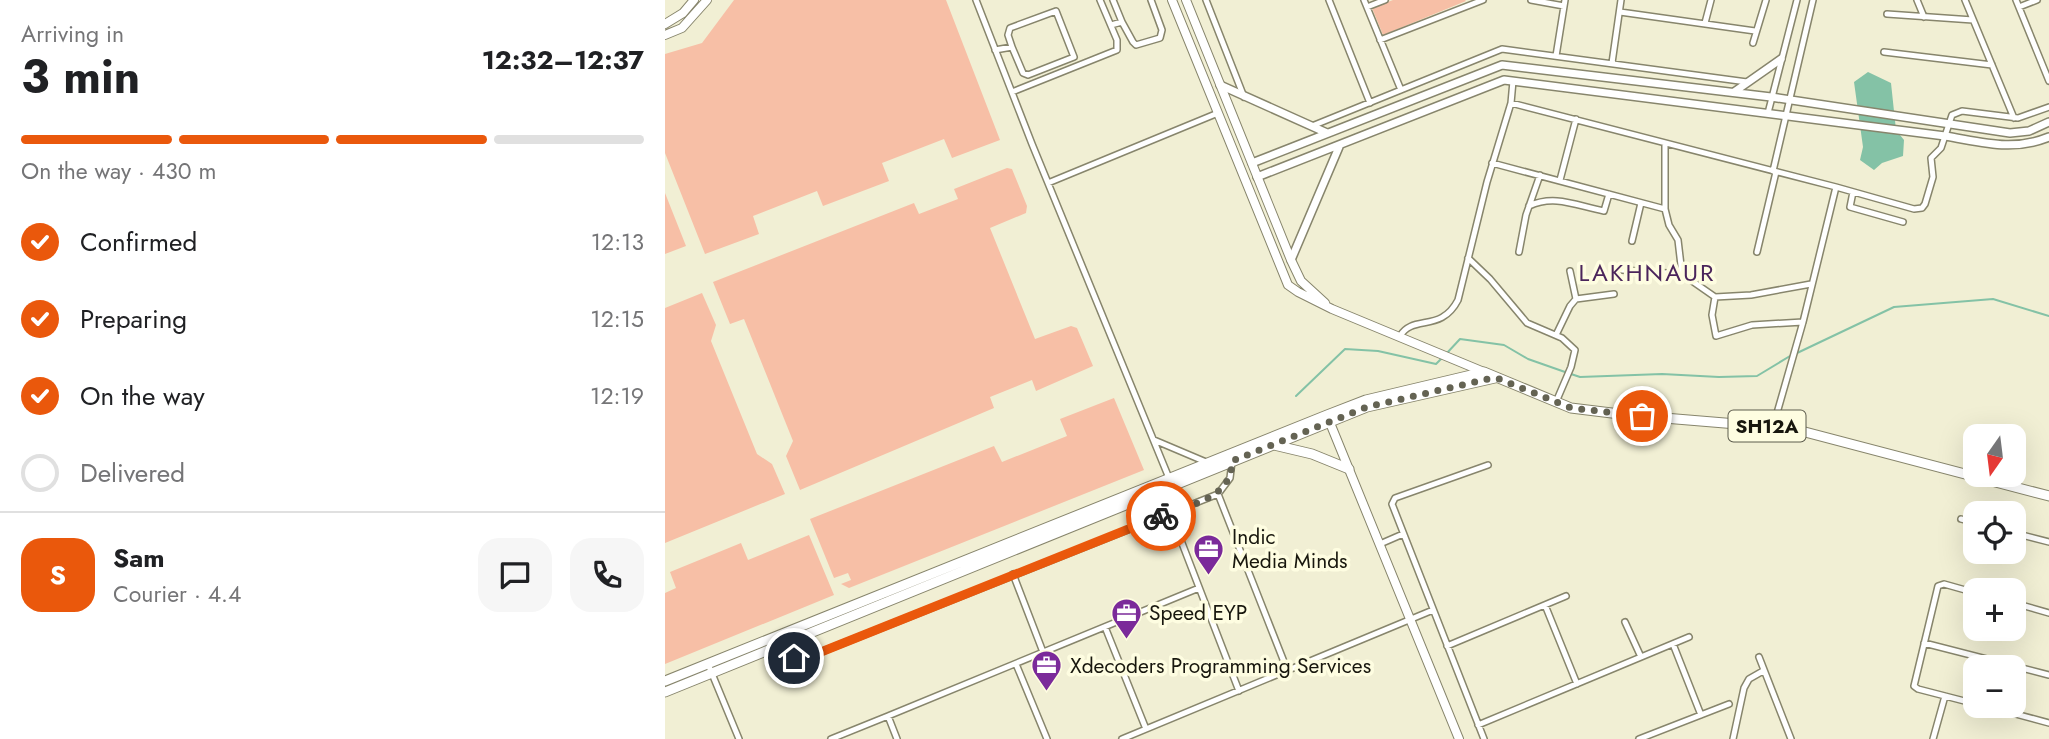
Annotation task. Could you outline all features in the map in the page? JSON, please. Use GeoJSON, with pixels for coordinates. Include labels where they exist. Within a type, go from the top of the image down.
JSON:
{"type":"FeatureCollection","features":[{"type":"Feature","properties":{"kind":"main road"},"geometry":{"type":"LineString","coordinates":[[665,24],[683,13],[694,0]]}},
{"type":"Feature","properties":{"kind":"main road"},"geometry":{"type":"LineString","coordinates":[[665,35],[682,28],[706,0]]}},
{"type":"Feature","properties":{"kind":"main road"},"geometry":{"type":"LineString","coordinates":[[1172,0],[1288,285],[1332,309],[1484,372]]}},
{"type":"Feature","properties":{"kind":"main road"},"geometry":{"type":"LineString","coordinates":[[1186,0],[1291,260],[1301,281],[1332,309]]}},
{"type":"Feature","properties":{"kind":"main road"},"geometry":{"type":"LineString","coordinates":[[665,681],[772,649],[1171,482],[1208,463],[1402,390],[1484,372]]}},
{"type":"Feature","properties":{"kind":"main road","name":"SH12A"},"geometry":{"type":"LineString","coordinates":[[1484,372],[1556,403],[1590,411],[1773,426],[2049,496]]}},
{"type":"Feature","properties":{"kind":"main road"},"geometry":{"type":"LineString","coordinates":[[665,692],[710,669],[1171,482],[1273,445],[1329,418],[1403,398],[1497,378]]}},
{"type":"Feature","properties":{"kind":"main road"},"geometry":{"type":"LineString","coordinates":[[1329,418],[1459,739]]}},
{"type":"Feature","properties":{"kind":"main road"},"geometry":{"type":"LineString","coordinates":[[1273,445],[1312,454],[1349,469]]}},
{"type":"Feature","properties":{"kind":"street"},"geometry":{"type":"LineString","coordinates":[[976,0],[1171,482]]}},
{"type":"Feature","properties":{"kind":"street"},"geometry":{"type":"LineString","coordinates":[[1012,92],[1114,52],[1119,45],[1100,0]]}},
{"type":"Feature","properties":{"kind":"street"},"geometry":{"type":"LineString","coordinates":[[1113,0],[1136,45],[1160,38],[1162,30],[1151,0]]}},
{"type":"Feature","properties":{"kind":"street"},"geometry":{"type":"LineString","coordinates":[[1206,0],[1244,97]]}},
{"type":"Feature","properties":{"kind":"street"},"geometry":{"type":"LineString","coordinates":[[1329,0],[1370,103]]}},
{"type":"Feature","properties":{"kind":"street"},"geometry":{"type":"LineString","coordinates":[[1364,0],[1401,90]]}},
{"type":"Feature","properties":{"kind":"street"},"geometry":{"type":"LineString","coordinates":[[1367,7],[1385,0]]}},
{"type":"Feature","properties":{"kind":"street"},"geometry":{"type":"LineString","coordinates":[[1380,40],[1474,1],[1483,0]]}},
{"type":"Feature","properties":{"kind":"street"},"geometry":{"type":"LineString","coordinates":[[1531,0],[1564,3],[1556,56]]}},
{"type":"Feature","properties":{"kind":"street"},"geometry":{"type":"LineString","coordinates":[[1612,63],[1621,0]]}},
{"type":"Feature","properties":{"kind":"street"},"geometry":{"type":"LineString","coordinates":[[1705,23],[1711,0]]}},
{"type":"Feature","properties":{"kind":"street"},"geometry":{"type":"LineString","coordinates":[[1753,43],[1766,0]]}},
{"type":"Feature","properties":{"kind":"street"},"geometry":{"type":"LineString","coordinates":[[1768,113],[1797,0]]}},
{"type":"Feature","properties":{"kind":"street"},"geometry":{"type":"LineString","coordinates":[[1757,252],[1785,115],[1813,0]]}},
{"type":"Feature","properties":{"kind":"street"},"geometry":{"type":"LineString","coordinates":[[1917,0],[1924,17]]}},
{"type":"Feature","properties":{"kind":"street"},"geometry":{"type":"LineString","coordinates":[[1965,0],[2014,118]]}},
{"type":"Feature","properties":{"kind":"street"},"geometry":{"type":"LineString","coordinates":[[2016,0],[2046,66],[2049,81]]}},
{"type":"Feature","properties":{"kind":"street"},"geometry":{"type":"LineString","coordinates":[[2019,7],[2037,0]]}},
{"type":"Feature","properties":{"kind":"street"},"geometry":{"type":"LineString","coordinates":[[1053,11],[1058,13],[1074,57],[1028,75],[1023,73],[1012,47],[1008,35],[1010,28],[1053,11]]}},
{"type":"Feature","properties":{"kind":"street"},"geometry":{"type":"LineString","coordinates":[[1620,12],[1755,31]]}},
{"type":"Feature","properties":{"kind":"street"},"geometry":{"type":"LineString","coordinates":[[1887,14],[1973,20]]}},
{"type":"Feature","properties":{"kind":"street"},"geometry":{"type":"LineString","coordinates":[[1111,25],[1122,22]]}},
{"type":"Feature","properties":{"kind":"street"},"geometry":{"type":"LineString","coordinates":[[995,50],[1012,47]]}},
{"type":"Feature","properties":{"kind":"street"},"geometry":{"type":"LineString","coordinates":[[1312,127],[1496,50],[1507,49],[1747,82]]}},
{"type":"Feature","properties":{"kind":"street"},"geometry":{"type":"LineString","coordinates":[[1884,52],[1991,65]]}},
{"type":"Feature","properties":{"kind":"street"},"geometry":{"type":"LineString","coordinates":[[1734,92],[1781,59]]}},
{"type":"Feature","properties":{"kind":"street"},"geometry":{"type":"LineString","coordinates":[[1252,163],[1502,65],[1734,92],[2010,133],[2029,131],[2049,122]]}},
{"type":"Feature","properties":{"kind":"street"},"geometry":{"type":"LineString","coordinates":[[1667,84],[1671,72]]}},
{"type":"Feature","properties":{"kind":"street"},"geometry":{"type":"LineString","coordinates":[[1257,177],[1504,80],[2017,146],[2049,137]]}},
{"type":"Feature","properties":{"kind":"street"},"geometry":{"type":"LineString","coordinates":[[1400,336],[1409,326],[1441,320],[1458,300],[1492,163],[1511,103],[1513,81]]}},
{"type":"Feature","properties":{"kind":"street"},"geometry":{"type":"LineString","coordinates":[[1220,85],[1327,133]]}},
{"type":"Feature","properties":{"kind":"street"},"geometry":{"type":"LineString","coordinates":[[1511,103],[1914,209],[1922,208],[1925,204],[1933,177],[1931,158],[1941,148],[1952,115],[1962,111],[2014,118],[2049,107]]}},
{"type":"Feature","properties":{"kind":"street"},"geometry":{"type":"LineString","coordinates":[[1048,183],[1217,113]]}},
{"type":"Feature","properties":{"kind":"street"},"geometry":{"type":"LineString","coordinates":[[1560,180],[1576,119]]}},
{"type":"Feature","properties":{"kind":"street"},"geometry":{"type":"LineString","coordinates":[[1665,143],[1665,209],[1669,225],[1678,240],[1682,274]]}},
{"type":"Feature","properties":{"kind":"street"},"geometry":{"type":"LineString","coordinates":[[1291,260],[1339,147]]}},
{"type":"Feature","properties":{"kind":"street"},"geometry":{"type":"LineString","coordinates":[[1492,163],[1665,209]]}},
{"type":"Feature","properties":{"kind":"street"},"geometry":{"type":"LineString","coordinates":[[1519,253],[1539,175]]}},
{"type":"Feature","properties":{"kind":"street"},"geometry":{"type":"LineString","coordinates":[[1773,426],[1803,322],[1836,187]]}},
{"type":"Feature","properties":{"kind":"street"},"geometry":{"type":"LineString","coordinates":[[1853,192],[1850,207],[1903,222]]}},
{"type":"Feature","properties":{"kind":"street"},"geometry":{"type":"LineString","coordinates":[[1529,206],[1538,202],[1562,200],[1604,211],[1609,194]]}},
{"type":"Feature","properties":{"kind":"street"},"geometry":{"type":"LineString","coordinates":[[1632,241],[1641,203]]}},
{"type":"Feature","properties":{"kind":"street"},"geometry":{"type":"LineString","coordinates":[[1468,258],[1490,279],[1527,323],[1556,335],[1575,350],[1556,403]]}},
{"type":"Feature","properties":{"kind":"street"},"geometry":{"type":"LineString","coordinates":[[1622,270],[1682,274],[1715,296],[1751,295],[1811,284]]}},
{"type":"Feature","properties":{"kind":"street"},"geometry":{"type":"LineString","coordinates":[[1570,271],[1577,299]]}},
{"type":"Feature","properties":{"kind":"street"},"geometry":{"type":"LineString","coordinates":[[1556,335],[1570,306],[1577,299],[1614,295]]}},
{"type":"Feature","properties":{"kind":"street"},"geometry":{"type":"LineString","coordinates":[[1715,296],[1712,315],[1716,336],[1752,326],[1803,322]]}},
{"type":"Feature","properties":{"kind":"street"},"geometry":{"type":"LineString","coordinates":[[1154,440],[1208,463]]}},
{"type":"Feature","properties":{"kind":"street"},"geometry":{"type":"LineString","coordinates":[[772,649],[794,658],[806,658],[1217,494],[1230,478],[1232,461]]}},
{"type":"Feature","properties":{"kind":"street"},"geometry":{"type":"LineString","coordinates":[[1484,739],[1392,507],[1393,500],[1488,465]]}},
{"type":"Feature","properties":{"kind":"street"},"geometry":{"type":"LineString","coordinates":[[1217,494],[1288,671]]}},
{"type":"Feature","properties":{"kind":"street"},"geometry":{"type":"LineString","coordinates":[[1170,512],[1239,691]]}},
{"type":"Feature","properties":{"kind":"street"},"geometry":{"type":"LineString","coordinates":[[1380,544],[1403,534]]}},
{"type":"Feature","properties":{"kind":"street"},"geometry":{"type":"LineString","coordinates":[[2026,536],[2049,542]]}},
{"type":"Feature","properties":{"kind":"street"},"geometry":{"type":"LineString","coordinates":[[1013,574],[1043,652]]}},
{"type":"Feature","properties":{"kind":"street"},"geometry":{"type":"LineString","coordinates":[[1963,589],[1944,584],[1938,586],[1913,686],[1963,701]]}},
{"type":"Feature","properties":{"kind":"street"},"geometry":{"type":"LineString","coordinates":[[831,739],[1199,588]]}},
{"type":"Feature","properties":{"kind":"street"},"geometry":{"type":"LineString","coordinates":[[1447,646],[1566,596]]}},
{"type":"Feature","properties":{"kind":"street"},"geometry":{"type":"LineString","coordinates":[[1545,604],[1577,684]]}},
{"type":"Feature","properties":{"kind":"street"},"geometry":{"type":"LineString","coordinates":[[2026,606],[2049,613]]}},
{"type":"Feature","properties":{"kind":"street"},"geometry":{"type":"LineString","coordinates":[[1122,739],[1433,610]]}},
{"type":"Feature","properties":{"kind":"street"},"geometry":{"type":"LineString","coordinates":[[1625,622],[1641,657]]}},
{"type":"Feature","properties":{"kind":"street"},"geometry":{"type":"LineString","coordinates":[[1105,627],[1146,729]]}},
{"type":"Feature","properties":{"kind":"street"},"geometry":{"type":"LineString","coordinates":[[1478,725],[1689,637]]}},
{"type":"Feature","properties":{"kind":"street"},"geometry":{"type":"LineString","coordinates":[[1924,643],[2049,675]]}},
{"type":"Feature","properties":{"kind":"street"},"geometry":{"type":"LineString","coordinates":[[1673,644],[1701,715]]}},
{"type":"Feature","properties":{"kind":"street"},"geometry":{"type":"LineString","coordinates":[[1759,657],[1791,739]]}},
{"type":"Feature","properties":{"kind":"street"},"geometry":{"type":"LineString","coordinates":[[1016,664],[1047,739]]}},
{"type":"Feature","properties":{"kind":"street"},"geometry":{"type":"LineString","coordinates":[[710,669],[739,739]]}},
{"type":"Feature","properties":{"kind":"street"},"geometry":{"type":"LineString","coordinates":[[1733,739],[1744,688],[1749,678],[1763,671]]}},
{"type":"Feature","properties":{"kind":"street"},"geometry":{"type":"LineString","coordinates":[[1933,739],[1945,696]]}},
{"type":"Feature","properties":{"kind":"street"},"geometry":{"type":"LineString","coordinates":[[1639,739],[1729,704]]}},
{"type":"Feature","properties":{"kind":"street"},"geometry":{"type":"LineString","coordinates":[[888,716],[897,739]]}},
{"type":"Feature","properties":{"kind":"street"},"geometry":{"type":"LineString","coordinates":[[2026,717],[2049,723]]}},
{"type":"Feature","properties":{"kind":"shaded area"},"geometry":{"type":"Polygon","coordinates":[[[734,0],[946,0],[1000,140],[952,158],[944,139],[882,163],[889,181],[823,206],[817,191],[753,216],[759,234],[705,254],[665,153],[665,54],[702,43],[734,0]]]}},
{"type":"Feature","properties":{"kind":"shaded area"},"geometry":{"type":"Polygon","coordinates":[[[1393,0],[1466,1],[1383,35],[1372,8],[1393,0]]]}},
{"type":"Feature","properties":{"kind":"shaded area"},"geometry":{"type":"Polygon","coordinates":[[[1868,72],[1891,83],[1896,130],[1904,140],[1903,156],[1882,163],[1874,170],[1860,160],[1863,147],[1854,82],[1868,72]]]}},
{"type":"Feature","properties":{"kind":"shaded area"},"geometry":{"type":"Polygon","coordinates":[[[1007,168],[1012,169],[1027,206],[1026,213],[990,228],[1035,339],[1071,326],[1077,328],[1093,366],[1036,391],[1032,380],[990,397],[994,408],[800,490],[786,456],[793,441],[744,319],[730,324],[713,282],[914,203],[919,214],[958,199],[954,189],[1007,168]]]}},
{"type":"Feature","properties":{"kind":"shaded area"},"geometry":{"type":"Polygon","coordinates":[[[665,193],[686,246],[665,254],[665,193]]]}},
{"type":"Feature","properties":{"kind":"shaded area"},"geometry":{"type":"Polygon","coordinates":[[[702,293],[716,325],[711,341],[757,454],[772,464],[785,494],[665,543],[665,308],[702,293]]]}},
{"type":"Feature","properties":{"kind":"shaded area"},"geometry":{"type":"Polygon","coordinates":[[[1114,398],[1144,470],[849,588],[841,584],[851,580],[848,573],[834,578],[810,519],[994,446],[1002,462],[1067,436],[1060,419],[1114,398]]]}},
{"type":"Feature","properties":{"kind":"shaded area"},"geometry":{"type":"Polygon","coordinates":[[[809,535],[834,595],[665,664],[665,593],[676,588],[670,572],[741,543],[748,560],[809,535]]]}},
{"type":"Feature","properties":{"kind":"waterway"},"geometry":{"type":"LineString","coordinates":[[1795,354],[1894,307],[1993,299],[2049,316]]}},
{"type":"Feature","properties":{"kind":"waterway"},"geometry":{"type":"LineString","coordinates":[[1447,353],[1460,339],[1504,345],[1528,359],[1565,372]]}},
{"type":"Feature","properties":{"kind":"waterway"},"geometry":{"type":"LineString","coordinates":[[1296,396],[1345,349],[1378,351],[1436,364],[1443,357]]}},
{"type":"Feature","properties":{"kind":"waterway"},"geometry":{"type":"LineString","coordinates":[[1571,374],[1580,377],[1662,374],[1757,376],[1790,356]]}},
{"type":"Feature","properties":{"kind":"way so far"},"geometry":{"type":"LineString","coordinates":[[1161,516],[1217,494],[1230,478],[1232,461],[1367,407],[1488,379],[1497,378],[1571,408],[1642,416]]}},
{"type":"Feature","properties":{"kind":"place","name":"Indic Media Minds"},"geometry":{"type":"Point","coordinates":[1209,576]}},
{"type":"Feature","properties":{"kind":"place","name":"Speed EYP"},"geometry":{"type":"Point","coordinates":[1126,640]}},
{"type":"Feature","properties":{"kind":"place","name":"Xdecoders Programming Services"},"geometry":{"type":"Point","coordinates":[1047,693]}},
{"type":"Feature","properties":{"kind":"district","name":"LAKHNAUR"},"geometry":{"type":"Point","coordinates":[1647,273]}},
{"type":"Feature","properties":{"kind":"route"},"geometry":{"type":"LineString","coordinates":[[794,658],[806,658],[1161,516]]}}]}
